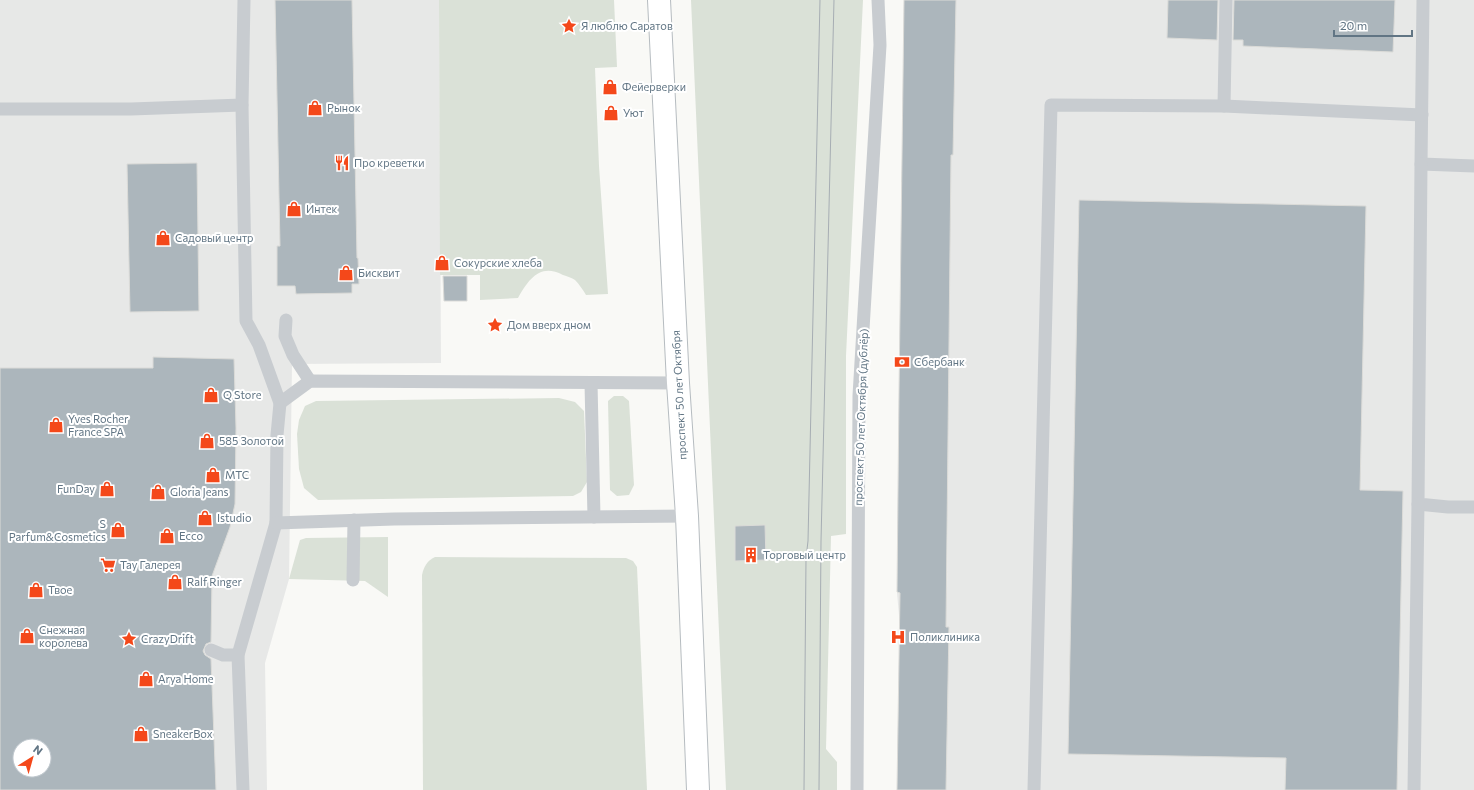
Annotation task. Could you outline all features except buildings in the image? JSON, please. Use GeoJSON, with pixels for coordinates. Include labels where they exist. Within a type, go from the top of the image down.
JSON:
{"type":"FeatureCollection","features":[{"type":"Feature","properties":{"kind":"main road","name":"проспект 50 лет Октября"},"geometry":{"type":"LineString","coordinates":[[659,0],[678,383],[687,516],[698,790]]}},
{"type":"Feature","properties":{"kind":"lane"},"geometry":{"type":"LineString","coordinates":[[243,790],[238,655],[276,523],[277,435],[280,403],[259,345],[246,321],[242,104],[244,0]]}},
{"type":"Feature","properties":{"kind":"lane","name":"проспект 50 лет Октября (дублёр)"},"geometry":{"type":"LineString","coordinates":[[857,790],[859,396],[880,45],[878,0]]}},
{"type":"Feature","properties":{"kind":"lane"},"geometry":{"type":"LineString","coordinates":[[1224,106],[1226,0]]}},
{"type":"Feature","properties":{"kind":"lane"},"geometry":{"type":"LineString","coordinates":[[1414,790],[1423,0]]}},
{"type":"Feature","properties":{"kind":"lane"},"geometry":{"type":"LineString","coordinates":[[0,109],[131,109],[242,104]]}},
{"type":"Feature","properties":{"kind":"lane"},"geometry":{"type":"LineString","coordinates":[[1034,790],[1051,105],[1224,106],[1422,115]]}},
{"type":"Feature","properties":{"kind":"lane"},"geometry":{"type":"LineString","coordinates":[[1421,164],[1474,166]]}},
{"type":"Feature","properties":{"kind":"lane"},"geometry":{"type":"LineString","coordinates":[[286,320],[285,336],[292,355],[310,381]]}},
{"type":"Feature","properties":{"kind":"lane"},"geometry":{"type":"LineString","coordinates":[[280,403],[310,381],[678,383]]}},
{"type":"Feature","properties":{"kind":"lane"},"geometry":{"type":"LineString","coordinates":[[591,383],[594,517]]}},
{"type":"Feature","properties":{"kind":"lane"},"geometry":{"type":"LineString","coordinates":[[1418,504],[1448,507],[1474,507]]}},
{"type":"Feature","properties":{"kind":"lane"},"geometry":{"type":"LineString","coordinates":[[276,523],[354,520],[687,516]]}},
{"type":"Feature","properties":{"kind":"lane"},"geometry":{"type":"LineString","coordinates":[[353,580],[354,520]]}},
{"type":"Feature","properties":{"kind":"lane"},"geometry":{"type":"LineString","coordinates":[[211,650],[223,655],[238,655]]}},
{"type":"Feature","properties":{"kind":"shaded area"},"geometry":{"type":"Polygon","coordinates":[[[0,0],[439,0],[441,363],[292,364],[289,579],[265,663],[267,790],[0,790],[0,0]]]}},
{"type":"Feature","properties":{"kind":"shaded area"},"geometry":{"type":"Polygon","coordinates":[[[439,0],[614,0],[617,67],[595,68],[599,166],[608,294],[586,295],[575,280],[555,272],[548,271],[542,272],[531,279],[518,298],[480,300],[480,275],[440,275],[439,0]]]}},
{"type":"Feature","properties":{"kind":"shaded area"},"geometry":{"type":"Polygon","coordinates":[[[691,0],[863,0],[846,356],[846,534],[831,536],[826,749],[837,762],[837,790],[726,790],[691,0]]]}},
{"type":"Feature","properties":{"kind":"shaded area"},"geometry":{"type":"Polygon","coordinates":[[[956,0],[1474,0],[1474,790],[946,790],[949,627],[900,626],[897,593],[947,593],[950,183],[901,182],[903,155],[953,155],[956,0]]]}},
{"type":"Feature","properties":{"kind":"shaded area"},"geometry":{"type":"Polygon","coordinates":[[[614,396],[623,396],[629,401],[634,485],[629,495],[617,496],[610,490],[608,401],[614,396]]]}},
{"type":"Feature","properties":{"kind":"shaded area"},"geometry":{"type":"Polygon","coordinates":[[[559,398],[575,402],[584,411],[587,482],[581,492],[573,496],[318,500],[304,488],[299,469],[297,434],[299,420],[305,406],[316,401],[559,398]]]}},
{"type":"Feature","properties":{"kind":"shaded area"},"geometry":{"type":"Polygon","coordinates":[[[388,537],[388,597],[365,581],[289,579],[300,540],[306,538],[388,537]]]}},
{"type":"Feature","properties":{"kind":"shaded area"},"geometry":{"type":"Polygon","coordinates":[[[435,557],[626,558],[633,561],[637,567],[647,790],[423,790],[422,575],[426,564],[435,557]]]}},
{"type":"Feature","properties":{"kind":"tram line"},"geometry":{"type":"LineString","coordinates":[[804,790],[806,558],[808,541],[820,0]]}},
{"type":"Feature","properties":{"kind":"tram line"},"geometry":{"type":"LineString","coordinates":[[819,790],[821,541],[834,0]]}},
{"type":"Feature","properties":{"kind":"place","name":"Я люблю Саратов"},"geometry":{"type":"Point","coordinates":[569,26]}},
{"type":"Feature","properties":{"kind":"place","name":"Фейерверки"},"geometry":{"type":"Point","coordinates":[610,87]}},
{"type":"Feature","properties":{"kind":"place","name":"Рынок"},"geometry":{"type":"Point","coordinates":[315,108]}},
{"type":"Feature","properties":{"kind":"place","name":"Уют"},"geometry":{"type":"Point","coordinates":[611,113]}},
{"type":"Feature","properties":{"kind":"place","name":"Про креветки"},"geometry":{"type":"Point","coordinates":[342,163]}},
{"type":"Feature","properties":{"kind":"place","name":"Интек"},"geometry":{"type":"Point","coordinates":[294,209]}},
{"type":"Feature","properties":{"kind":"place","name":"Садовый центр"},"geometry":{"type":"Point","coordinates":[163,238]}},
{"type":"Feature","properties":{"kind":"place","name":"Сокурские хлеба"},"geometry":{"type":"Point","coordinates":[442,263]}},
{"type":"Feature","properties":{"kind":"place","name":"Бисквит"},"geometry":{"type":"Point","coordinates":[346,273]}},
{"type":"Feature","properties":{"kind":"place","name":"Дом вверх дном"},"geometry":{"type":"Point","coordinates":[495,325]}},
{"type":"Feature","properties":{"kind":"place","name":"Сбербанк"},"geometry":{"type":"Point","coordinates":[902,362]}},
{"type":"Feature","properties":{"kind":"place","name":"Q Store"},"geometry":{"type":"Point","coordinates":[211,395]}},
{"type":"Feature","properties":{"kind":"place","name":"Yves Rocher France SPA"},"geometry":{"type":"Point","coordinates":[56,425]}},
{"type":"Feature","properties":{"kind":"place","name":"585 Золотой"},"geometry":{"type":"Point","coordinates":[207,441]}},
{"type":"Feature","properties":{"kind":"place","name":"МТС"},"geometry":{"type":"Point","coordinates":[213,475]}},
{"type":"Feature","properties":{"kind":"place","name":"FunDay"},"geometry":{"type":"Point","coordinates":[107,489]}},
{"type":"Feature","properties":{"kind":"place","name":"Gloria Jeans"},"geometry":{"type":"Point","coordinates":[158,492]}},
{"type":"Feature","properties":{"kind":"place","name":"Istudio"},"geometry":{"type":"Point","coordinates":[205,518]}},
{"type":"Feature","properties":{"kind":"place","name":"S Parfum&Cosmetics"},"geometry":{"type":"Point","coordinates":[118,530]}},
{"type":"Feature","properties":{"kind":"place","name":"Ecco"},"geometry":{"type":"Point","coordinates":[167,536]}},
{"type":"Feature","properties":{"kind":"place","name":"Торговый центр"},"geometry":{"type":"Point","coordinates":[751,555]}},
{"type":"Feature","properties":{"kind":"place","name":"Тау Галерея"},"geometry":{"type":"Point","coordinates":[108,565]}},
{"type":"Feature","properties":{"kind":"place","name":"Ralf Ringer"},"geometry":{"type":"Point","coordinates":[175,582]}},
{"type":"Feature","properties":{"kind":"place","name":"Твое"},"geometry":{"type":"Point","coordinates":[36,590]}},
{"type":"Feature","properties":{"kind":"place","name":"Снежная королева"},"geometry":{"type":"Point","coordinates":[27,636]}},
{"type":"Feature","properties":{"kind":"place","name":"Поликлиника"},"geometry":{"type":"Point","coordinates":[898,637]}},
{"type":"Feature","properties":{"kind":"place","name":"CrazyDrift"},"geometry":{"type":"Point","coordinates":[129,639]}},
{"type":"Feature","properties":{"kind":"place","name":"Arya Home"},"geometry":{"type":"Point","coordinates":[146,679]}},
{"type":"Feature","properties":{"kind":"place","name":"SneakerBox"},"geometry":{"type":"Point","coordinates":[141,734]}}]}
